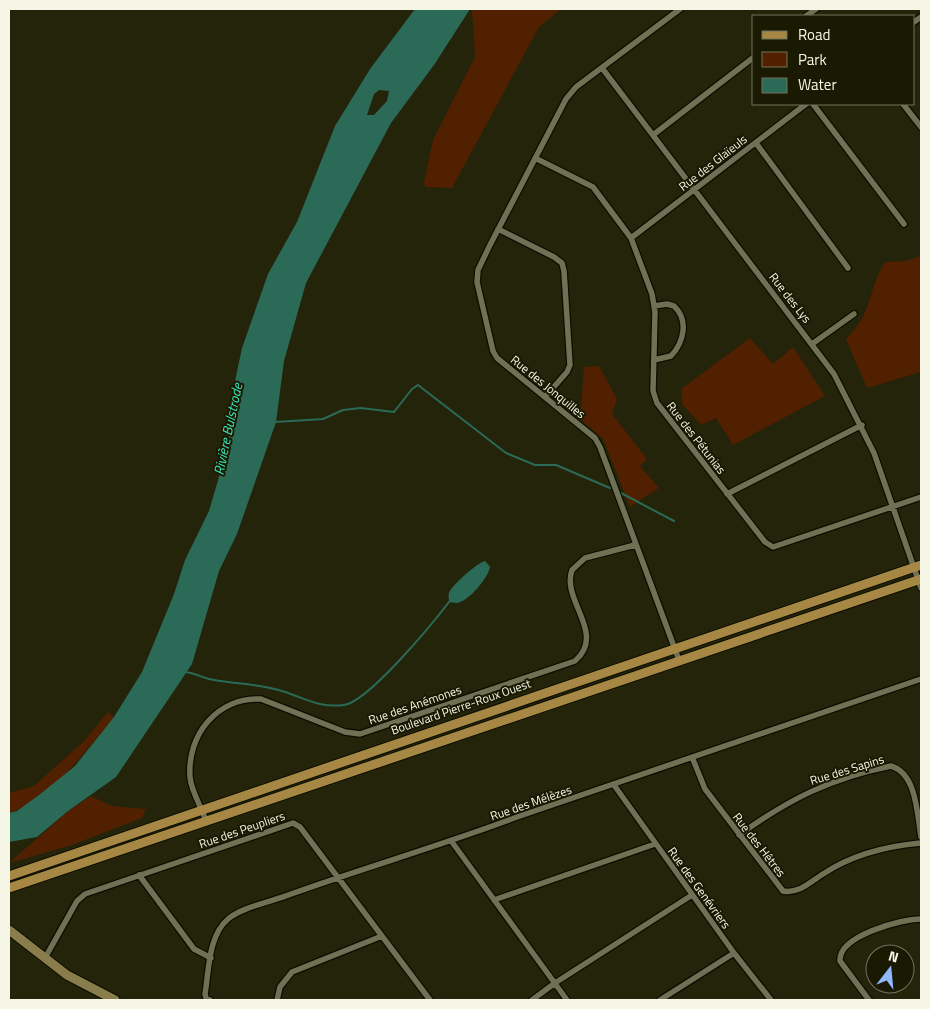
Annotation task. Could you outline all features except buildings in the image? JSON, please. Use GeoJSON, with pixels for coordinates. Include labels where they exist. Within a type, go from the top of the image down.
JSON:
{"type":"FeatureCollection","features":[{"type":"Feature","properties":{"kind":"main road","name":"Boulevard Pierre-Roux Ouest"},"geometry":{"type":"LineString","coordinates":[[9,876],[918,566]]}},
{"type":"Feature","properties":{"kind":"main road"},"geometry":{"type":"LineString","coordinates":[[9,888],[679,660],[920,582]]}},
{"type":"Feature","properties":{"kind":"main road"},"geometry":{"type":"LineString","coordinates":[[9,930],[84,985],[115,1000]]}},
{"type":"Feature","properties":{"kind":"street","name":"Rue des Jonquilles"},"geometry":{"type":"LineString","coordinates":[[679,660],[600,447],[595,438],[497,358],[493,351],[477,275],[498,229],[566,99],[576,87],[680,9]]}},
{"type":"Feature","properties":{"kind":"street"},"geometry":{"type":"LineString","coordinates":[[653,135],[752,59]]}},
{"type":"Feature","properties":{"kind":"street","name":"Rue des Lys"},"geometry":{"type":"LineString","coordinates":[[602,68],[834,374],[862,426],[918,566],[920,582]]}},
{"type":"Feature","properties":{"kind":"street","name":"Rue des Glaïeuls"},"geometry":{"type":"LineString","coordinates":[[631,238],[805,105]]}},
{"type":"Feature","properties":{"kind":"street"},"geometry":{"type":"LineString","coordinates":[[815,105],[904,224]]}},
{"type":"Feature","properties":{"kind":"street"},"geometry":{"type":"LineString","coordinates":[[905,105],[921,127]]}},
{"type":"Feature","properties":{"kind":"street"},"geometry":{"type":"LineString","coordinates":[[756,143],[848,268]]}},
{"type":"Feature","properties":{"kind":"street","name":"Rue des Pétunias"},"geometry":{"type":"LineString","coordinates":[[535,158],[593,187],[631,238],[647,275],[654,306],[653,391],[657,404],[765,542],[773,546],[921,496]]}},
{"type":"Feature","properties":{"kind":"street"},"geometry":{"type":"LineString","coordinates":[[498,229],[554,257],[562,263],[564,270],[570,365],[567,372],[545,397]]}},
{"type":"Feature","properties":{"kind":"street"},"geometry":{"type":"LineString","coordinates":[[654,306],[667,304],[674,306],[683,320],[683,329],[677,349],[671,356],[654,360]]}},
{"type":"Feature","properties":{"kind":"street"},"geometry":{"type":"LineString","coordinates":[[812,344],[854,314]]}},
{"type":"Feature","properties":{"kind":"street"},"geometry":{"type":"LineString","coordinates":[[727,494],[862,426]]}},
{"type":"Feature","properties":{"kind":"street","name":"Rue des Anémones"},"geometry":{"type":"LineString","coordinates":[[206,821],[190,780],[193,746],[212,716],[224,707],[246,700],[261,700],[345,732],[360,734],[575,661],[584,651],[588,635],[569,583],[572,570],[585,558],[636,545]]}},
{"type":"Feature","properties":{"kind":"street","name":"Rue des Mélèzes"},"geometry":{"type":"LineString","coordinates":[[208,999],[211,958],[218,934],[228,919],[236,914],[338,878],[452,842],[518,817],[921,679]]}},
{"type":"Feature","properties":{"kind":"street","name":"Rue des Hêtres"},"geometry":{"type":"LineString","coordinates":[[692,757],[705,789],[783,891],[792,893],[826,872],[867,853],[892,845],[921,842]]}},
{"type":"Feature","properties":{"kind":"street","name":"Rue des Sapins"},"geometry":{"type":"LineString","coordinates":[[739,835],[798,796],[891,766],[905,774],[910,785],[921,837]]}},
{"type":"Feature","properties":{"kind":"street","name":"Rue des Genévriers"},"geometry":{"type":"LineString","coordinates":[[614,785],[734,953],[770,1000]]}},
{"type":"Feature","properties":{"kind":"street","name":"Rue des Peupliers"},"geometry":{"type":"LineString","coordinates":[[45,958],[80,898],[139,875],[293,823],[300,826],[430,1000]]}},
{"type":"Feature","properties":{"kind":"street"},"geometry":{"type":"LineString","coordinates":[[452,842],[567,1000]]}},
{"type":"Feature","properties":{"kind":"street"},"geometry":{"type":"LineString","coordinates":[[494,900],[655,844]]}},
{"type":"Feature","properties":{"kind":"street"},"geometry":{"type":"LineString","coordinates":[[139,875],[194,949],[211,958]]}},
{"type":"Feature","properties":{"kind":"street"},"geometry":{"type":"LineString","coordinates":[[532,1000],[555,983],[692,895]]}},
{"type":"Feature","properties":{"kind":"street"},"geometry":{"type":"LineString","coordinates":[[869,1000],[840,961],[839,954],[859,938],[898,922],[921,919]]}},
{"type":"Feature","properties":{"kind":"street"},"geometry":{"type":"LineString","coordinates":[[277,1000],[280,987],[292,972],[382,936]]}},
{"type":"Feature","properties":{"kind":"street"},"geometry":{"type":"LineString","coordinates":[[660,1000],[734,953]]}},
{"type":"Feature","properties":{"kind":"green space"},"geometry":{"type":"Polygon","coordinates":[[[472,9],[561,9],[539,27],[452,188],[425,187],[424,182],[433,140],[475,57],[472,9]]]}},
{"type":"Feature","properties":{"kind":"green space"},"geometry":{"type":"Polygon","coordinates":[[[921,256],[921,372],[867,388],[846,339],[861,320],[879,272],[885,262],[906,261],[921,256]]]}},
{"type":"Feature","properties":{"kind":"green space"},"geometry":{"type":"Polygon","coordinates":[[[750,338],[773,364],[793,347],[825,396],[733,445],[716,418],[701,425],[682,404],[681,389],[750,338]]]}},
{"type":"Feature","properties":{"kind":"green space"},"geometry":{"type":"Polygon","coordinates":[[[599,366],[617,399],[612,414],[647,459],[640,466],[659,488],[630,507],[603,439],[580,419],[584,367],[599,366]]]}},
{"type":"Feature","properties":{"kind":"green space"},"geometry":{"type":"Polygon","coordinates":[[[108,712],[114,717],[67,772],[38,798],[9,813],[9,793],[34,786],[83,742],[108,712]]]}},
{"type":"Feature","properties":{"kind":"green space"},"geometry":{"type":"Polygon","coordinates":[[[91,796],[112,806],[146,809],[142,818],[72,845],[9,863],[68,811],[91,796]]]}},
{"type":"Feature","properties":{"kind":"water"},"geometry":{"type":"Polygon","coordinates":[[[415,9],[470,9],[434,65],[391,123],[306,283],[284,361],[276,422],[237,534],[219,571],[192,664],[116,777],[68,811],[37,837],[9,842],[9,813],[17,811],[75,766],[114,717],[142,672],[174,594],[185,560],[209,511],[228,446],[235,381],[242,348],[268,274],[297,222],[335,126],[370,69],[415,9]],[[379,90],[374,94],[367,115],[374,115],[387,101],[389,91],[379,90]]]}},
{"type":"Feature","properties":{"kind":"water"},"geometry":{"type":"Polygon","coordinates":[[[485,561],[490,567],[486,577],[477,588],[462,601],[457,603],[449,602],[449,593],[454,585],[485,561]]]}},
{"type":"Feature","properties":{"kind":"waterway"},"geometry":{"type":"LineString","coordinates":[[275,422],[323,419],[343,410],[361,408],[394,412],[412,389],[418,385],[506,453],[535,465],[556,465],[610,488]]}},
{"type":"Feature","properties":{"kind":"waterway"},"geometry":{"type":"LineString","coordinates":[[621,493],[674,521]]}},
{"type":"Feature","properties":{"kind":"waterway"},"geometry":{"type":"LineString","coordinates":[[185,672],[210,679],[274,689],[319,704],[344,705],[355,701],[384,677],[449,602]]}},
{"type":"Feature","properties":{"kind":"water label","name":"Rivière Bulstrode"},"geometry":{"type":"Point","coordinates":[228,429]}}]}
